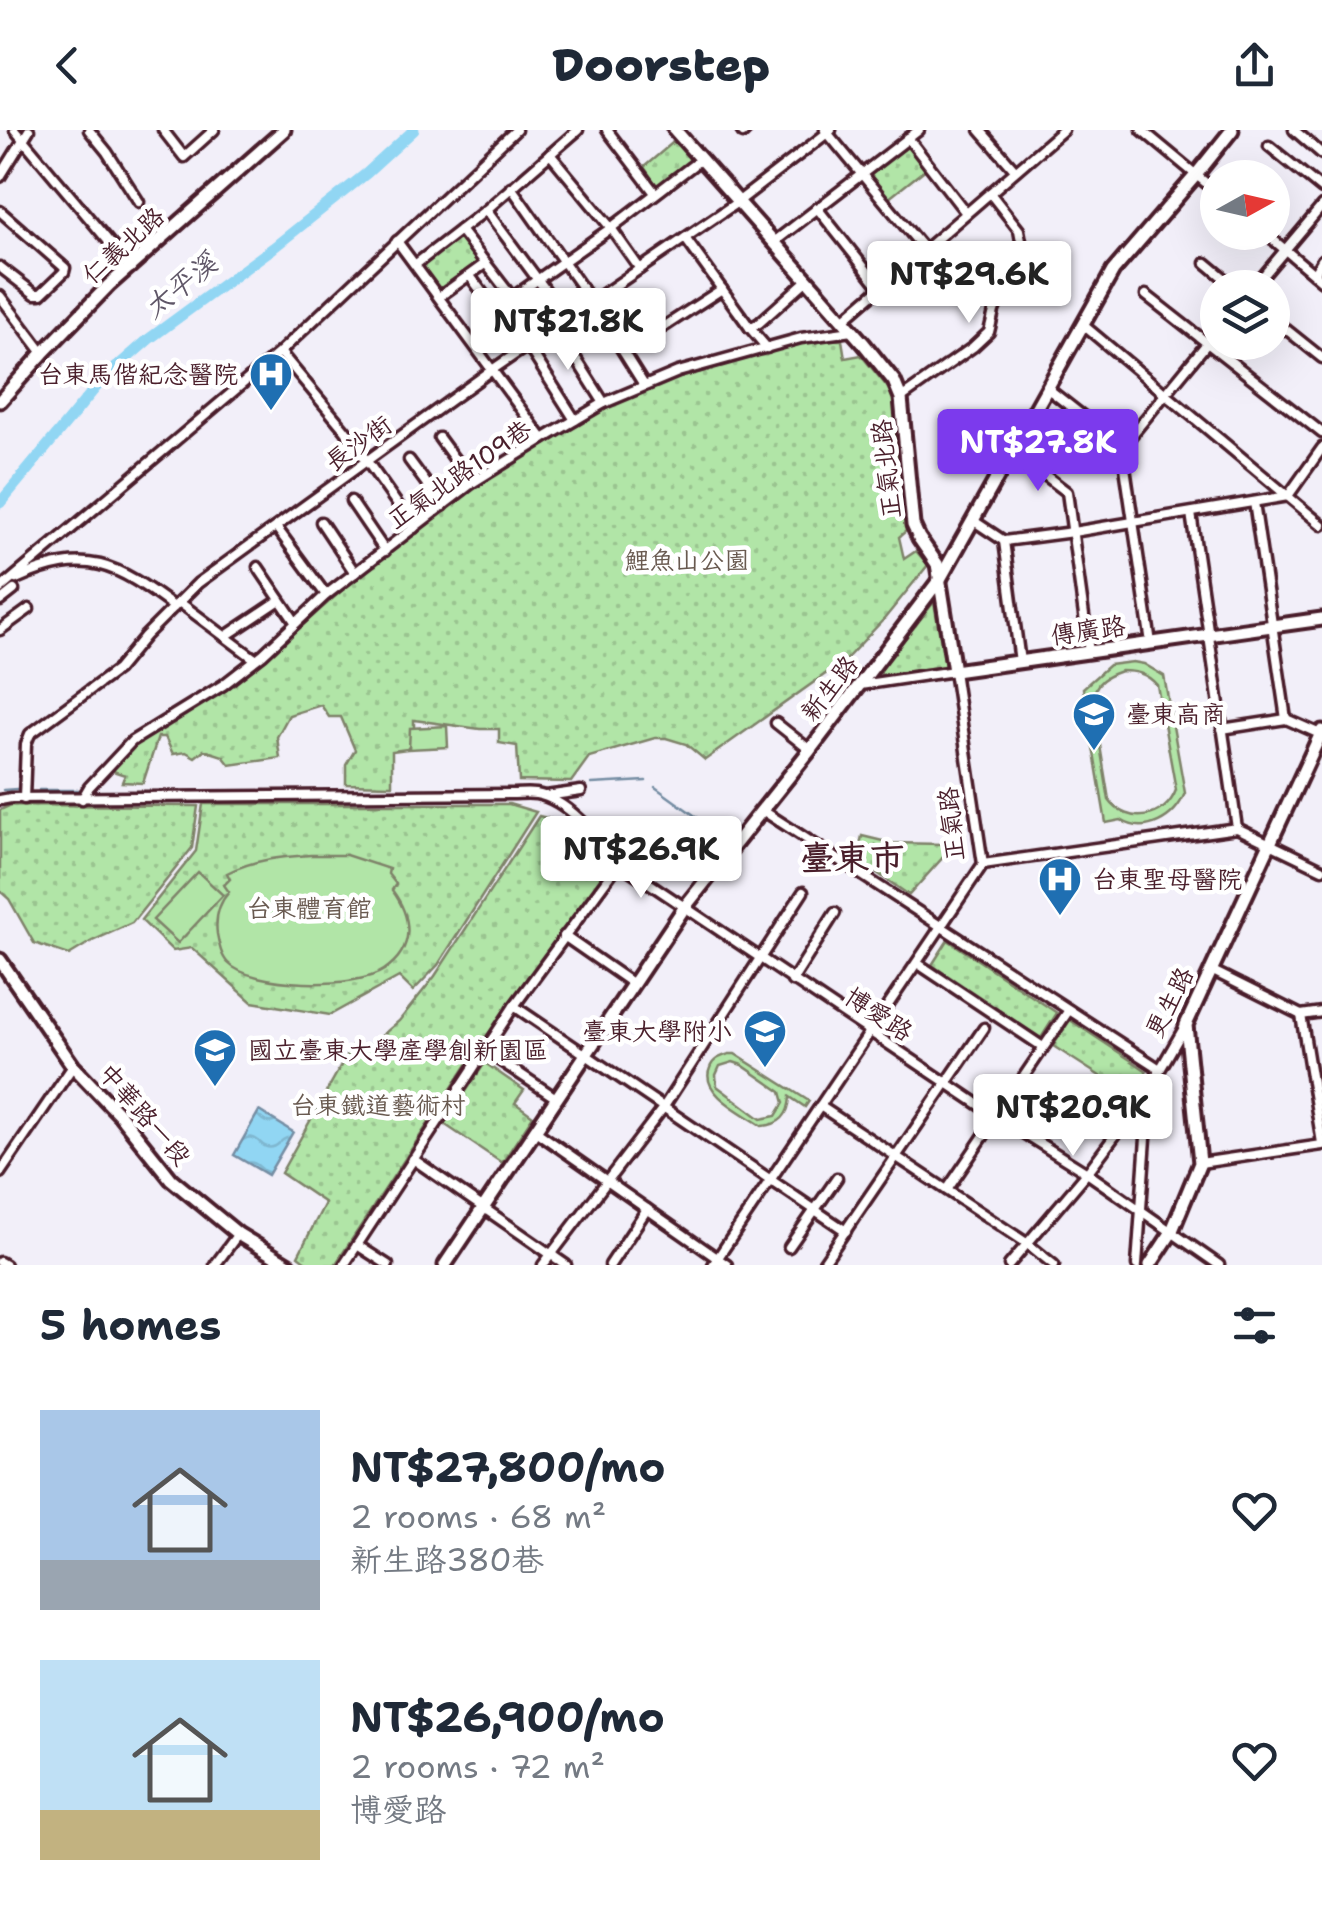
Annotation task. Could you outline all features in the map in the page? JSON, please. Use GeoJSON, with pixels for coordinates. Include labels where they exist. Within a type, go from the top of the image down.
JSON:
{"type":"FeatureCollection","features":[{"type":"Feature","properties":{"kind":"street"},"geometry":{"type":"LineString","coordinates":[[15,130],[26,134],[130,268]]}},
{"type":"Feature","properties":{"kind":"street"},"geometry":{"type":"LineString","coordinates":[[89,130],[139,202]]}},
{"type":"Feature","properties":{"kind":"street"},"geometry":{"type":"LineString","coordinates":[[163,130],[184,157],[214,130]]}},
{"type":"Feature","properties":{"kind":"street","name":"仁義北路"},"geometry":{"type":"LineString","coordinates":[[0,401],[109,285],[284,130]]}},
{"type":"Feature","properties":{"kind":"street"},"geometry":{"type":"LineString","coordinates":[[0,602],[7,587],[280,352],[516,130]]}},
{"type":"Feature","properties":{"kind":"street"},"geometry":{"type":"LineString","coordinates":[[416,264],[486,210],[578,130]]}},
{"type":"Feature","properties":{"kind":"street"},"geometry":{"type":"LineString","coordinates":[[607,130],[655,193]]}},
{"type":"Feature","properties":{"kind":"street","name":"正氣北路"},"geometry":{"type":"LineString","coordinates":[[675,130],[894,381],[902,398],[913,525],[937,564],[940,580]]}},
{"type":"Feature","properties":{"kind":"street"},"geometry":{"type":"LineString","coordinates":[[774,242],[919,130]]}},
{"type":"Feature","properties":{"kind":"street"},"geometry":{"type":"LineString","coordinates":[[980,130],[1016,170]]}},
{"type":"Feature","properties":{"kind":"street","name":"新生路"},"geometry":{"type":"LineString","coordinates":[[444,1265],[684,908],[940,580],[1113,270],[1232,130]]}},
{"type":"Feature","properties":{"kind":"street"},"geometry":{"type":"LineString","coordinates":[[1294,130],[1322,154]]}},
{"type":"Feature","properties":{"kind":"street"},"geometry":{"type":"LineString","coordinates":[[828,131],[924,248]]}},
{"type":"Feature","properties":{"kind":"street","name":"長沙街"},"geometry":{"type":"LineString","coordinates":[[24,799],[26,744],[30,734],[117,670],[198,583],[492,370],[739,201],[828,131]]}},
{"type":"Feature","properties":{"kind":"street"},"geometry":{"type":"LineString","coordinates":[[1144,131],[1200,178]]}},
{"type":"Feature","properties":{"kind":"street"},"geometry":{"type":"LineString","coordinates":[[843,320],[1058,132]]}},
{"type":"Feature","properties":{"kind":"street"},"geometry":{"type":"LineString","coordinates":[[0,177],[26,134]]}},
{"type":"Feature","properties":{"kind":"street"},"geometry":{"type":"LineString","coordinates":[[908,138],[966,213]]}},
{"type":"Feature","properties":{"kind":"street"},"geometry":{"type":"LineString","coordinates":[[1270,146],[1322,189]]}},
{"type":"Feature","properties":{"kind":"street"},"geometry":{"type":"LineString","coordinates":[[550,154],[640,269]]}},
{"type":"Feature","properties":{"kind":"street"},"geometry":{"type":"LineString","coordinates":[[513,297],[700,159]]}},
{"type":"Feature","properties":{"kind":"street"},"geometry":{"type":"LineString","coordinates":[[512,187],[644,385]]}},
{"type":"Feature","properties":{"kind":"street"},"geometry":{"type":"LineString","coordinates":[[902,398],[990,332],[1021,235],[990,193]]}},
{"type":"Feature","properties":{"kind":"street"},"geometry":{"type":"LineString","coordinates":[[1269,270],[1322,206]]}},
{"type":"Feature","properties":{"kind":"street"},"geometry":{"type":"LineString","coordinates":[[817,208],[880,286]]}},
{"type":"Feature","properties":{"kind":"street"},"geometry":{"type":"LineString","coordinates":[[486,210],[567,319]]}},
{"type":"Feature","properties":{"kind":"street"},"geometry":{"type":"LineString","coordinates":[[0,212],[64,264],[64,272],[41,294],[35,294],[0,267]]}},
{"type":"Feature","properties":{"kind":"street"},"geometry":{"type":"LineString","coordinates":[[460,230],[542,336]]}},
{"type":"Feature","properties":{"kind":"street"},"geometry":{"type":"LineString","coordinates":[[686,238],[768,348]]}},
{"type":"Feature","properties":{"kind":"street"},"geometry":{"type":"LineString","coordinates":[[397,241],[543,439]]}},
{"type":"Feature","properties":{"kind":"street"},"geometry":{"type":"LineString","coordinates":[[1286,251],[1322,282]]}},
{"type":"Feature","properties":{"kind":"street"},"geometry":{"type":"LineString","coordinates":[[1314,274],[1322,260]]}},
{"type":"Feature","properties":{"kind":"street"},"geometry":{"type":"LineString","coordinates":[[440,297],[486,263]]}},
{"type":"Feature","properties":{"kind":"street"},"geometry":{"type":"LineString","coordinates":[[1206,263],[1214,270]]}},
{"type":"Feature","properties":{"kind":"street"},"geometry":{"type":"LineString","coordinates":[[470,276],[526,347],[575,420]]}},
{"type":"Feature","properties":{"kind":"street"},"geometry":{"type":"LineString","coordinates":[[750,328],[808,280]]}},
{"type":"Feature","properties":{"kind":"street"},"geometry":{"type":"LineString","coordinates":[[625,352],[722,289]]}},
{"type":"Feature","properties":{"kind":"street"},"geometry":{"type":"LineString","coordinates":[[0,296],[42,353]]}},
{"type":"Feature","properties":{"kind":"street"},"geometry":{"type":"LineString","coordinates":[[1146,296],[1200,337]]}},
{"type":"Feature","properties":{"kind":"street"},"geometry":{"type":"LineString","coordinates":[[1082,324],[1322,525]]}},
{"type":"Feature","properties":{"kind":"street"},"geometry":{"type":"LineString","coordinates":[[556,327],[604,403]]}},
{"type":"Feature","properties":{"kind":"street","name":"正氣北路109巷"},"geometry":{"type":"LineString","coordinates":[[82,800],[132,741],[223,685],[326,595],[472,483],[543,439],[604,403],[678,372],[801,338],[852,332]]}},
{"type":"Feature","properties":{"kind":"street"},"geometry":{"type":"LineString","coordinates":[[1290,332],[1322,358]]}},
{"type":"Feature","properties":{"kind":"street"},"geometry":{"type":"LineString","coordinates":[[1122,447],[1200,351]]}},
{"type":"Feature","properties":{"kind":"street"},"geometry":{"type":"LineString","coordinates":[[280,352],[367,461],[414,528]]}},
{"type":"Feature","properties":{"kind":"street"},"geometry":{"type":"LineString","coordinates":[[1230,360],[1322,432]]}},
{"type":"Feature","properties":{"kind":"street"},"geometry":{"type":"LineString","coordinates":[[1046,388],[1122,447],[1151,643]]}},
{"type":"Feature","properties":{"kind":"street"},"geometry":{"type":"LineString","coordinates":[[439,438],[472,483]]}},
{"type":"Feature","properties":{"kind":"street"},"geometry":{"type":"LineString","coordinates":[[974,521],[1004,541],[1288,496],[1322,448]]}},
{"type":"Feature","properties":{"kind":"street"},"geometry":{"type":"LineString","coordinates":[[1012,450],[1067,492],[1090,652]]}},
{"type":"Feature","properties":{"kind":"street"},"geometry":{"type":"LineString","coordinates":[[409,460],[443,506]]}},
{"type":"Feature","properties":{"kind":"street"},"geometry":{"type":"LineString","coordinates":[[351,502],[384,551]]}},
{"type":"Feature","properties":{"kind":"street"},"geometry":{"type":"LineString","coordinates":[[1254,502],[1286,719]]}},
{"type":"Feature","properties":{"kind":"street"},"geometry":{"type":"LineString","coordinates":[[1191,513],[1237,828]]}},
{"type":"Feature","properties":{"kind":"street"},"geometry":{"type":"LineString","coordinates":[[321,522],[355,573]]}},
{"type":"Feature","properties":{"kind":"street"},"geometry":{"type":"LineString","coordinates":[[276,527],[326,595]]}},
{"type":"Feature","properties":{"kind":"street"},"geometry":{"type":"LineString","coordinates":[[1004,541],[1020,662]]}},
{"type":"Feature","properties":{"kind":"street"},"geometry":{"type":"LineString","coordinates":[[7,587],[50,566],[86,562],[108,566],[176,604],[255,659]]}},
{"type":"Feature","properties":{"kind":"street"},"geometry":{"type":"LineString","coordinates":[[258,568],[296,623]]}},
{"type":"Feature","properties":{"kind":"street","name":"正氣路"},"geometry":{"type":"LineString","coordinates":[[716,1262],[982,864],[940,580]]}},
{"type":"Feature","properties":{"kind":"street"},"geometry":{"type":"LineString","coordinates":[[226,636],[280,600]]}},
{"type":"Feature","properties":{"kind":"street"},"geometry":{"type":"LineString","coordinates":[[0,630],[29,608]]}},
{"type":"Feature","properties":{"kind":"street","name":"傳廣路"},"geometry":{"type":"LineString","coordinates":[[860,685],[1322,618]]}},
{"type":"Feature","properties":{"kind":"street"},"geometry":{"type":"LineString","coordinates":[[1222,729],[1286,719],[1321,732]]}},
{"type":"Feature","properties":{"kind":"street"},"geometry":{"type":"LineString","coordinates":[[776,723],[810,750]]}},
{"type":"Feature","properties":{"kind":"street","name":"更生路"},"geometry":{"type":"LineString","coordinates":[[1009,1265],[1087,1173],[1146,1094],[1186,1025],[1321,732]]}},
{"type":"Feature","properties":{"kind":"street"},"geometry":{"type":"LineString","coordinates":[[0,800],[511,794],[544,797],[582,790]]}},
{"type":"Feature","properties":{"kind":"street","name":"博愛路"},"geometry":{"type":"LineString","coordinates":[[544,797],[578,817],[619,864],[1087,1173],[1219,1265]]}},
{"type":"Feature","properties":{"kind":"street"},"geometry":{"type":"LineString","coordinates":[[762,810],[1160,1069]]}},
{"type":"Feature","properties":{"kind":"street"},"geometry":{"type":"LineString","coordinates":[[982,864],[1237,828],[1322,869]]}},
{"type":"Feature","properties":{"kind":"street"},"geometry":{"type":"LineString","coordinates":[[344,1265],[514,1006],[619,864]]}},
{"type":"Feature","properties":{"kind":"street"},"geometry":{"type":"LineString","coordinates":[[543,1265],[664,1108],[803,892]]}},
{"type":"Feature","properties":{"kind":"street"},"geometry":{"type":"LineString","coordinates":[[792,981],[835,914]]}},
{"type":"Feature","properties":{"kind":"street"},"geometry":{"type":"LineString","coordinates":[[564,936],[633,984]]}},
{"type":"Feature","properties":{"kind":"street","name":"中華路一段"},"geometry":{"type":"LineString","coordinates":[[0,960],[73,1066],[120,1115],[170,1179],[238,1234],[284,1264]]}},
{"type":"Feature","properties":{"kind":"street"},"geometry":{"type":"LineString","coordinates":[[917,963],[1043,1047]]}},
{"type":"Feature","properties":{"kind":"street"},"geometry":{"type":"LineString","coordinates":[[1212,970],[1301,1015],[1322,1012]]}},
{"type":"Feature","properties":{"kind":"street"},"geometry":{"type":"LineString","coordinates":[[514,1006],[846,1231]]}},
{"type":"Feature","properties":{"kind":"street"},"geometry":{"type":"LineString","coordinates":[[947,1190],[1068,1010]]}},
{"type":"Feature","properties":{"kind":"street"},"geometry":{"type":"LineString","coordinates":[[1200,1163],[1322,1144],[1301,1015]]}},
{"type":"Feature","properties":{"kind":"street"},"geometry":{"type":"LineString","coordinates":[[1150,1265],[1170,1232],[1200,1163],[1186,1025]]}},
{"type":"Feature","properties":{"kind":"street"},"geometry":{"type":"LineString","coordinates":[[822,1265],[984,1028]]}},
{"type":"Feature","properties":{"kind":"street"},"geometry":{"type":"LineString","coordinates":[[484,1050],[556,1098]]}},
{"type":"Feature","properties":{"kind":"street"},"geometry":{"type":"LineString","coordinates":[[0,1173],[73,1066]]}},
{"type":"Feature","properties":{"kind":"street"},"geometry":{"type":"LineString","coordinates":[[1137,1265],[1146,1094]]}},
{"type":"Feature","properties":{"kind":"street"},"geometry":{"type":"LineString","coordinates":[[820,1106],[1054,1265]]}},
{"type":"Feature","properties":{"kind":"street"},"geometry":{"type":"LineString","coordinates":[[534,1130],[716,1262],[728,1265]]}},
{"type":"Feature","properties":{"kind":"street"},"geometry":{"type":"LineString","coordinates":[[413,1158],[566,1265]]}},
{"type":"Feature","properties":{"kind":"street"},"geometry":{"type":"LineString","coordinates":[[789,1247],[837,1178]]}},
{"type":"Feature","properties":{"kind":"street"},"geometry":{"type":"LineString","coordinates":[[610,1265],[648,1209]]}},
{"type":"Feature","properties":{"kind":"street"},"geometry":{"type":"LineString","coordinates":[[215,1265],[238,1234]]}},
{"type":"Feature","properties":{"kind":"street"},"geometry":{"type":"LineString","coordinates":[[357,1245],[388,1265]]}},
{"type":"Feature","properties":{"kind":"green space"},"geometry":{"type":"Polygon","coordinates":[[[678,138],[695,160],[659,189],[644,167],[678,138]]]}},
{"type":"Feature","properties":{"kind":"green space"},"geometry":{"type":"Polygon","coordinates":[[[907,143],[927,168],[888,199],[868,174],[907,143]]]}},
{"type":"Feature","properties":{"kind":"green space"},"geometry":{"type":"Polygon","coordinates":[[[460,235],[481,264],[441,293],[420,264],[460,235]]]}},
{"type":"Feature","properties":{"kind":"green space","name":"鯉魚山公園"},"geometry":{"type":"Polygon","coordinates":[[[815,339],[842,340],[845,358],[861,355],[893,394],[906,531],[899,537],[904,559],[916,551],[928,565],[845,660],[705,760],[686,744],[655,738],[589,757],[571,782],[519,781],[517,746],[499,743],[499,729],[414,720],[414,741],[407,749],[392,751],[392,785],[346,784],[346,765],[355,750],[341,717],[329,717],[321,705],[289,715],[277,737],[280,758],[230,765],[223,756],[204,750],[195,757],[186,752],[173,754],[165,737],[158,737],[143,783],[122,782],[125,775],[110,770],[126,749],[254,668],[364,571],[478,484],[605,408],[672,380],[815,339]]]}},
{"type":"Feature","properties":{"kind":"green space"},"geometry":{"type":"Polygon","coordinates":[[[934,602],[945,666],[881,675],[880,670],[934,602]]]}},
{"type":"Feature","properties":{"kind":"green space"},"geometry":{"type":"Polygon","coordinates":[[[1144,664],[1164,676],[1185,793],[1167,817],[1150,825],[1121,820],[1106,823],[1083,688],[1109,665],[1144,664]],[[1121,671],[1102,680],[1094,694],[1109,800],[1126,813],[1146,816],[1164,807],[1176,790],[1157,685],[1145,675],[1121,671]]]}},
{"type":"Feature","properties":{"kind":"green space"},"geometry":{"type":"Polygon","coordinates":[[[447,726],[448,747],[409,749],[410,728],[447,726]]]}},
{"type":"Feature","properties":{"kind":"green space","name":"台東體育館"},"geometry":{"type":"Polygon","coordinates":[[[203,804],[509,804],[536,812],[438,965],[413,991],[399,977],[330,1015],[252,1002],[192,948],[173,951],[141,920],[196,851],[203,804]]]}},
{"type":"Feature","properties":{"kind":"green space"},"geometry":{"type":"Polygon","coordinates":[[[11,805],[198,806],[192,848],[132,923],[69,955],[34,943],[9,899],[0,891],[0,810],[11,805]]]}},
{"type":"Feature","properties":{"kind":"green space","name":"台東鐵道藝術村"},"geometry":{"type":"Polygon","coordinates":[[[539,816],[567,823],[613,863],[478,1048],[335,1265],[310,1265],[298,1256],[325,1203],[281,1173],[352,1046],[372,1044],[399,1021],[435,976],[539,816]]]}},
{"type":"Feature","properties":{"kind":"green space"},"geometry":{"type":"Polygon","coordinates":[[[862,836],[891,843],[943,844],[945,855],[909,895],[857,859],[862,836]]]}},
{"type":"Feature","properties":{"kind":"green space"},"geometry":{"type":"Polygon","coordinates":[[[346,855],[389,869],[388,874],[396,884],[392,890],[404,911],[408,932],[402,952],[384,970],[351,980],[304,983],[259,977],[240,971],[226,960],[216,922],[229,892],[224,885],[230,879],[227,873],[258,862],[346,855]]]}},
{"type":"Feature","properties":{"kind":"green space"},"geometry":{"type":"Polygon","coordinates":[[[198,872],[223,895],[178,943],[153,920],[198,872]]]}},
{"type":"Feature","properties":{"kind":"green space"},"geometry":{"type":"Polygon","coordinates":[[[948,940],[1057,1013],[1041,1038],[932,965],[948,940]]]}},
{"type":"Feature","properties":{"kind":"green space"},"geometry":{"type":"Polygon","coordinates":[[[1070,1020],[1147,1071],[1131,1096],[1053,1046],[1070,1020]]]}},
{"type":"Feature","properties":{"kind":"green space"},"geometry":{"type":"Polygon","coordinates":[[[735,1054],[809,1101],[805,1107],[790,1097],[783,1118],[762,1126],[726,1102],[711,1086],[711,1065],[735,1054]],[[733,1062],[720,1066],[717,1086],[761,1119],[776,1116],[784,1103],[781,1092],[733,1062]]]}},
{"type":"Feature","properties":{"kind":"green space"},"geometry":{"type":"Polygon","coordinates":[[[485,1063],[524,1090],[515,1103],[533,1116],[502,1163],[444,1124],[485,1063]]]}},
{"type":"Feature","properties":{"kind":"water"},"geometry":{"type":"Polygon","coordinates":[[[259,1111],[293,1132],[268,1175],[234,1155],[259,1111]]]}},
{"type":"Feature","properties":{"kind":"waterway","name":"太平溪"},"geometry":{"type":"LineString","coordinates":[[0,503],[102,380],[149,339],[367,173],[414,130]]}},
{"type":"Feature","properties":{"kind":"waterway"},"geometry":{"type":"LineString","coordinates":[[592,784],[646,781]]}},
{"type":"Feature","properties":{"kind":"waterway"},"geometry":{"type":"LineString","coordinates":[[655,787],[726,838]]}},
{"type":"Feature","properties":{"kind":"waterway"},"geometry":{"type":"LineString","coordinates":[[3,790],[17,789]]}},
{"type":"Feature","properties":{"kind":"waterway"},"geometry":{"type":"LineString","coordinates":[[39,790],[82,790]]}},
{"type":"Feature","properties":{"kind":"place","name":"台東馬偕紀念醫院"},"geometry":{"type":"Point","coordinates":[271,412]}},
{"type":"Feature","properties":{"kind":"place","name":"臺東高商"},"geometry":{"type":"Point","coordinates":[1094,752]}},
{"type":"Feature","properties":{"kind":"place","name":"台東聖母醫院"},"geometry":{"type":"Point","coordinates":[1060,917]}},
{"type":"Feature","properties":{"kind":"place","name":"臺東大學附小"},"geometry":{"type":"Point","coordinates":[765,1069]}},
{"type":"Feature","properties":{"kind":"place","name":"國立臺東大學產學創新園區"},"geometry":{"type":"Point","coordinates":[215,1088]}},
{"type":"Feature","properties":{"kind":"district","name":"臺東市"},"geometry":{"type":"Point","coordinates":[852,857]}}]}
